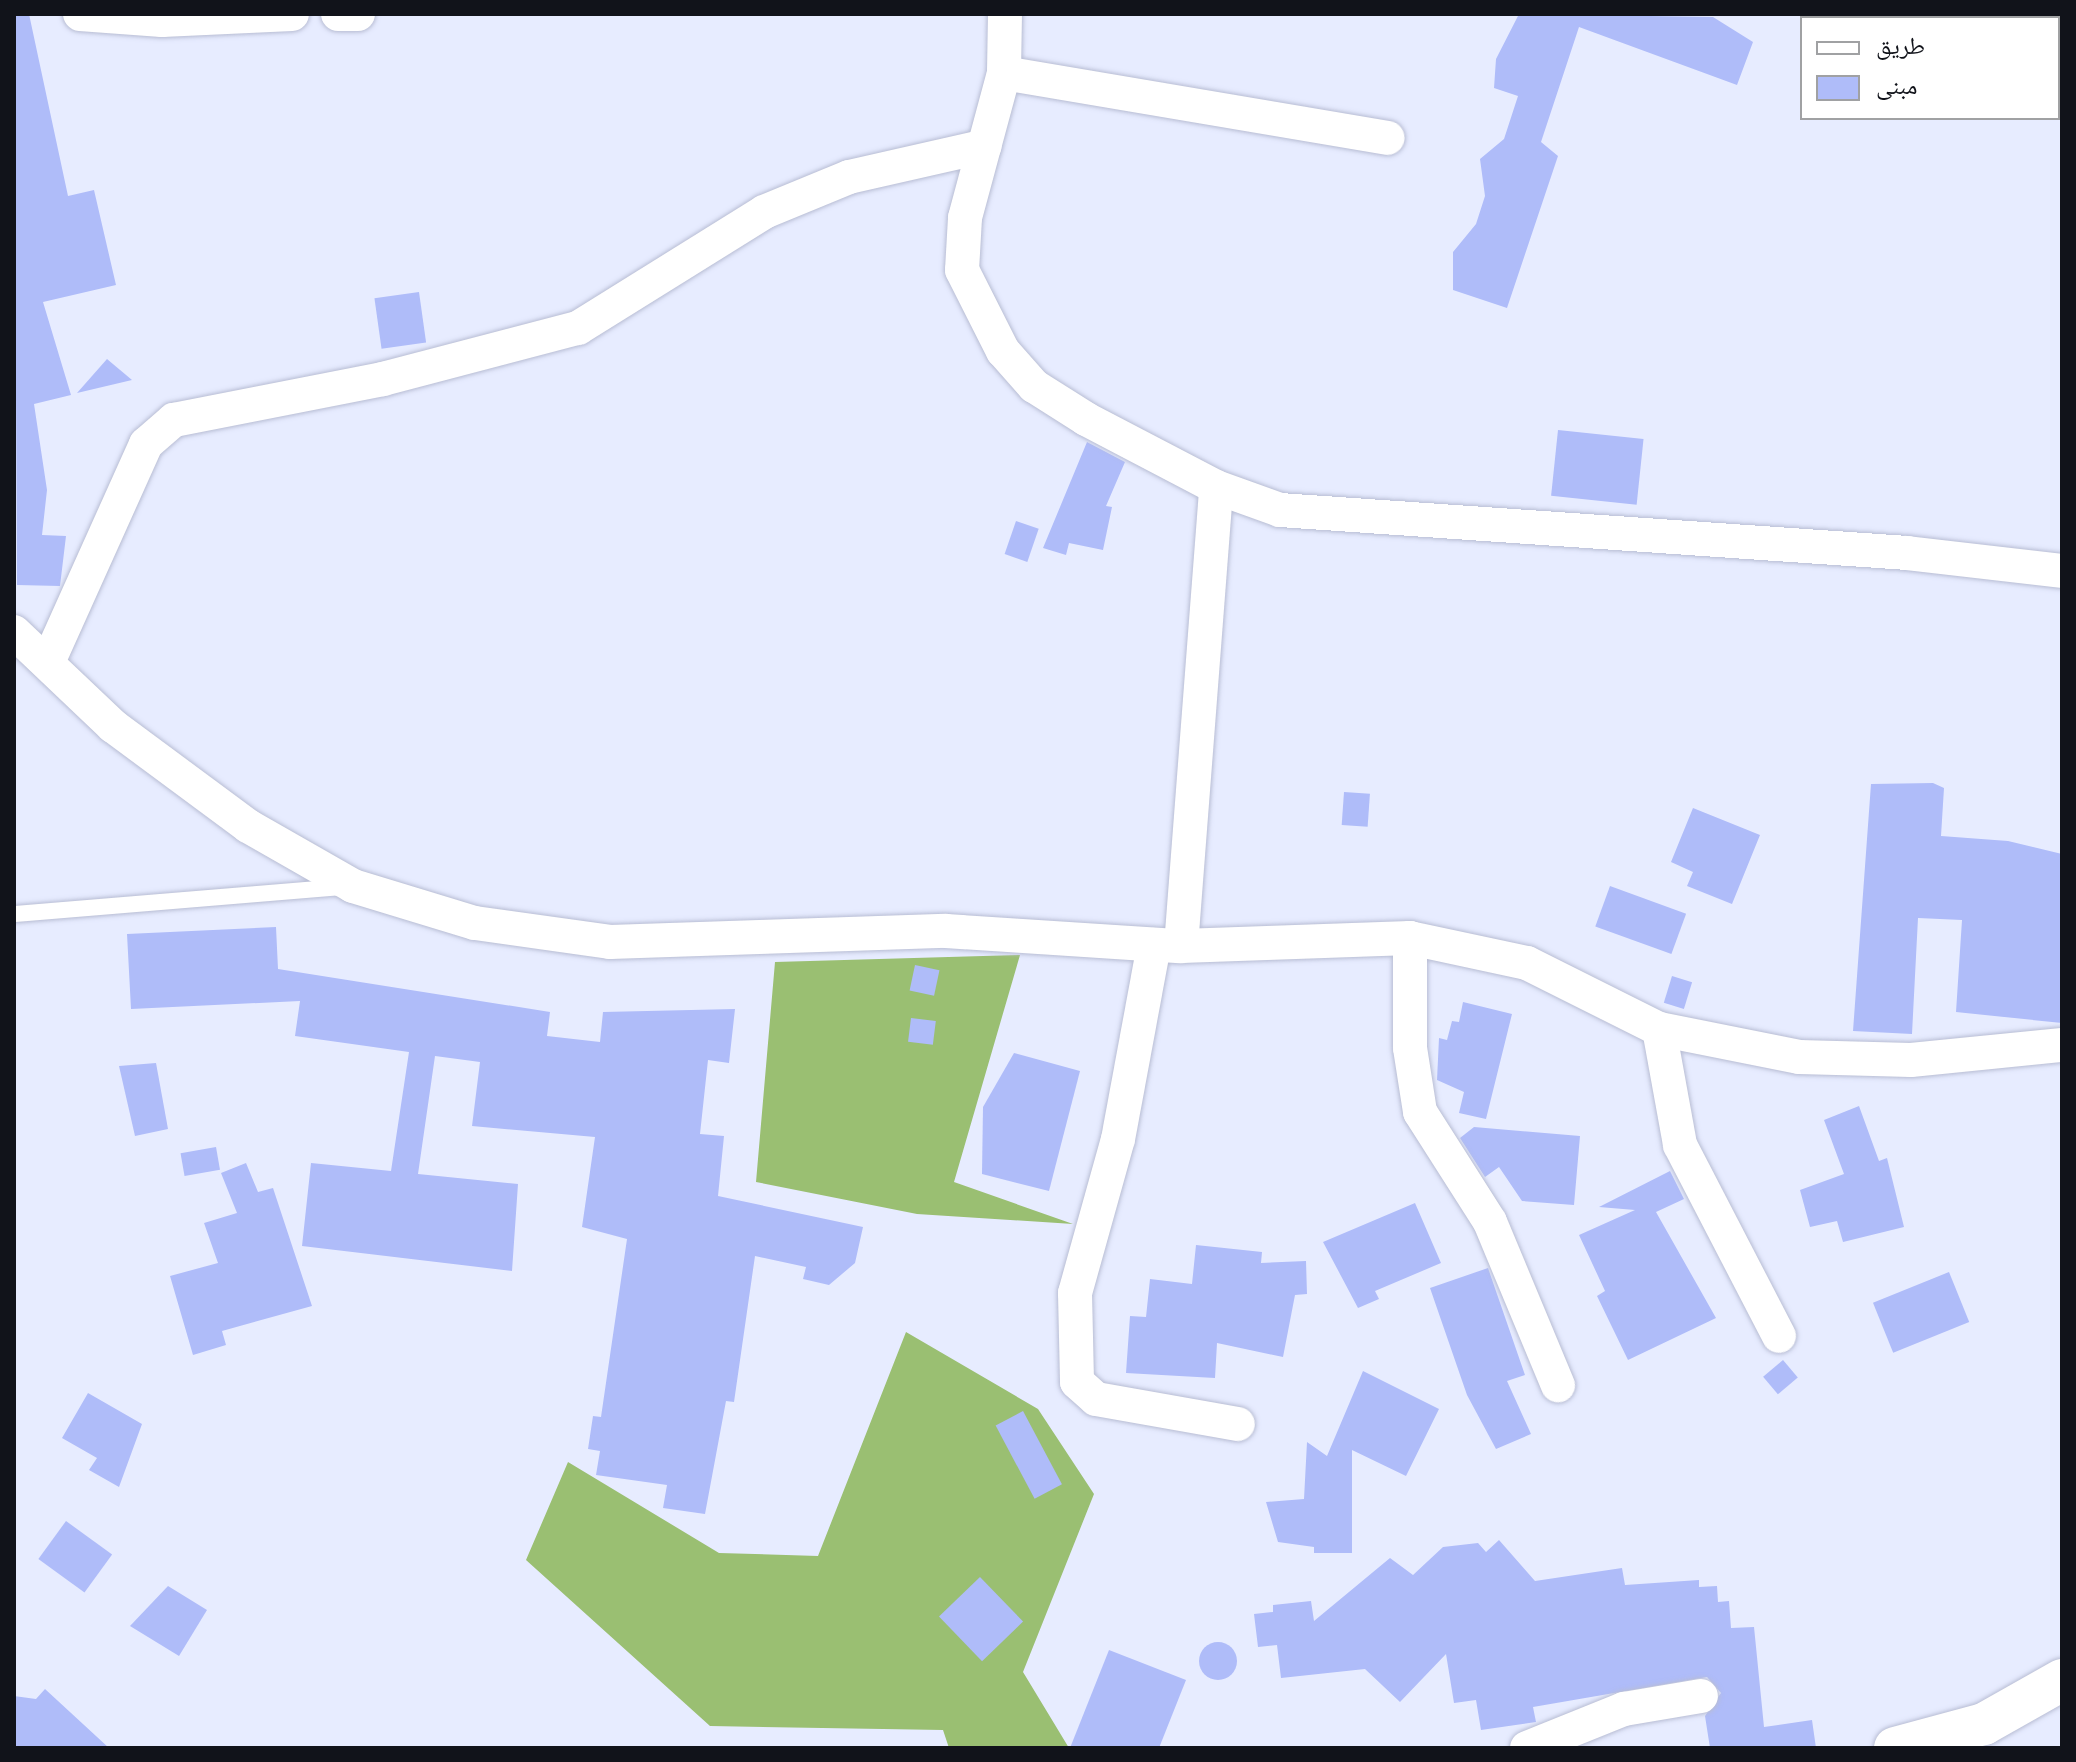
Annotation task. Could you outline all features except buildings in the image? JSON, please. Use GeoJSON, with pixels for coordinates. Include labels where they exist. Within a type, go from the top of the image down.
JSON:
{"type":"FeatureCollection","features":[{"type":"Feature","properties":{"kind":"street"},"geometry":{"type":"LineString","coordinates":[[80,14],[162,20],[292,14]]}},
{"type":"Feature","properties":{"kind":"street"},"geometry":{"type":"LineString","coordinates":[[338,14],[358,14]]}},
{"type":"Feature","properties":{"kind":"street"},"geometry":{"type":"LineString","coordinates":[[1005,14],[1004,73],[965,218],[962,270],[1003,351],[1034,386],[1216,487],[1280,510],[1345,518],[1907,553],[2062,571]]}},
{"type":"Feature","properties":{"kind":"street"},"geometry":{"type":"LineString","coordinates":[[1004,73],[1388,138]]}},
{"type":"Feature","properties":{"kind":"street"},"geometry":{"type":"LineString","coordinates":[[49,660],[146,444],[174,420],[383,379],[578,328],[764,212],[849,177],[985,146]]}},
{"type":"Feature","properties":{"kind":"street"},"geometry":{"type":"LineString","coordinates":[[1216,487],[1167,945],[1075,1293],[1077,1382],[1096,1399],[1238,1424]]}},
{"type":"Feature","properties":{"kind":"street"},"geometry":{"type":"LineString","coordinates":[[14,632],[49,660],[113,726],[197,789],[353,886],[475,923],[610,942],[946,931],[1167,945],[1410,938],[1527,963],[1659,1029],[1863,1062],[2062,1045]]}},
{"type":"Feature","properties":{"kind":"street"},"geometry":{"type":"LineString","coordinates":[[1410,938],[1410,1048],[1420,1112],[1490,1222],[1558,1385]]}},
{"type":"Feature","properties":{"kind":"street"},"geometry":{"type":"LineString","coordinates":[[1659,1029],[1680,1145],[1779,1336]]}},
{"type":"Feature","properties":{"kind":"street"},"geometry":{"type":"LineString","coordinates":[[1895,1748],[2011,1713],[2062,1680]]}},
{"type":"Feature","properties":{"kind":"street"},"geometry":{"type":"LineString","coordinates":[[1527,1748],[1624,1709],[1701,1696]]}},
{"type":"Feature","properties":{"kind":"lane"},"geometry":{"type":"LineString","coordinates":[[14,914],[353,886]]}},
{"type":"Feature","properties":{"kind":"green space"},"geometry":{"type":"Polygon","coordinates":[[[1020,955],[954,1182],[1073,1224],[917,1214],[756,1182],[775,962],[1020,955]]]}},
{"type":"Feature","properties":{"kind":"green space"},"geometry":{"type":"Polygon","coordinates":[[[906,1332],[1038,1409],[1094,1494],[1023,1672],[1069,1748],[949,1748],[943,1730],[710,1726],[526,1560],[568,1462],[719,1553],[818,1556],[906,1332]]]}}]}
